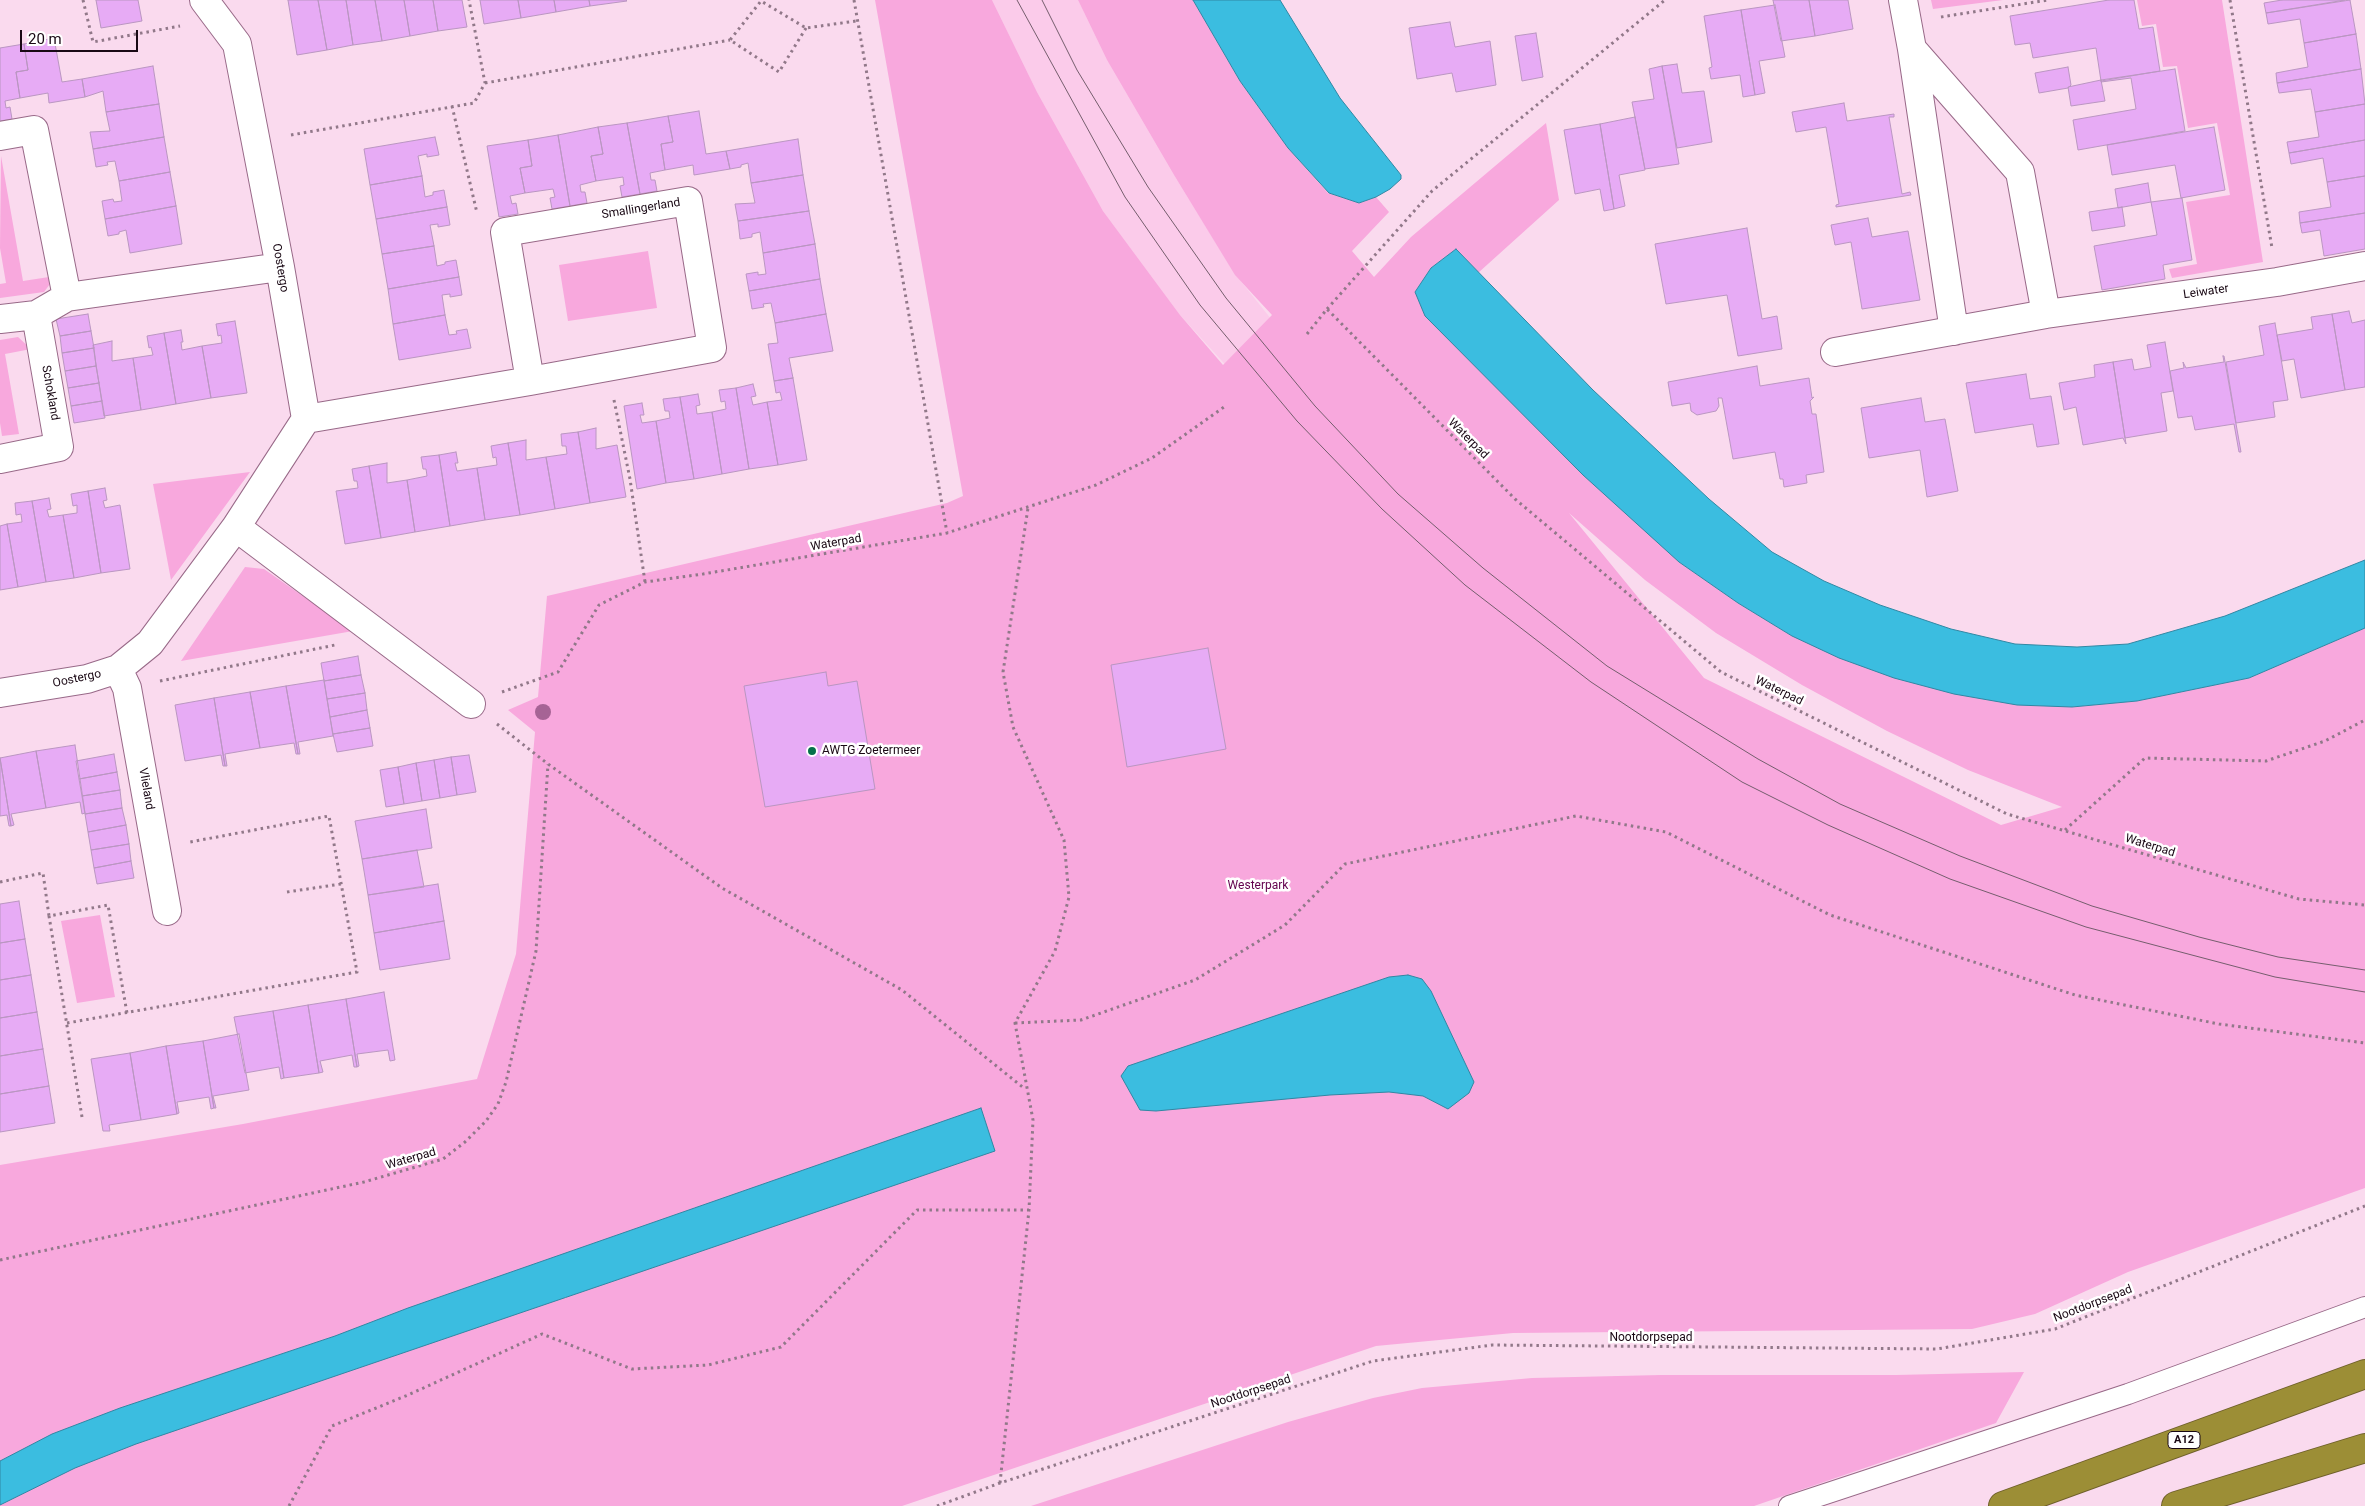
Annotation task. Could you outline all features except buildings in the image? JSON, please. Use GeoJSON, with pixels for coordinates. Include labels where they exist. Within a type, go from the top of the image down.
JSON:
{"type":"FeatureCollection","features":[{"type":"Feature","properties":{"kind":"highway","name":"A12"},"geometry":{"type":"LineString","coordinates":[[2003,1506],[2365,1374]]}},
{"type":"Feature","properties":{"kind":"highway"},"geometry":{"type":"LineString","coordinates":[[2176,1506],[2365,1448]]}},
{"type":"Feature","properties":{"kind":"street","name":"Oostergo"},"geometry":{"type":"LineString","coordinates":[[0,693],[88,679],[123,678],[236,527],[306,419],[280,267],[237,44],[212,10]]}},
{"type":"Feature","properties":{"kind":"street"},"geometry":{"type":"LineString","coordinates":[[1905,11],[1954,331]]}},
{"type":"Feature","properties":{"kind":"street"},"geometry":{"type":"LineString","coordinates":[[1912,48],[2020,172],[2046,314]]}},
{"type":"Feature","properties":{"kind":"street"},"geometry":{"type":"LineString","coordinates":[[0,136],[34,130],[67,297]]}},
{"type":"Feature","properties":{"kind":"street","name":"Smallingerland"},"geometry":{"type":"LineString","coordinates":[[306,419],[530,382],[712,348],[688,201],[504,232]]}},
{"type":"Feature","properties":{"kind":"street"},"geometry":{"type":"LineString","coordinates":[[504,232],[530,382]]}},
{"type":"Feature","properties":{"kind":"street","name":"Leiwater"},"geometry":{"type":"LineString","coordinates":[[1835,352],[2046,314],[2277,282],[2365,266]]}},
{"type":"Feature","properties":{"kind":"street"},"geometry":{"type":"LineString","coordinates":[[0,319],[36,315],[67,297],[280,267]]}},
{"type":"Feature","properties":{"kind":"street","name":"Schokland"},"geometry":{"type":"LineString","coordinates":[[0,459],[59,447],[36,315]]}},
{"type":"Feature","properties":{"kind":"street"},"geometry":{"type":"LineString","coordinates":[[236,527],[471,704]]}},
{"type":"Feature","properties":{"kind":"street","name":"Vlieland"},"geometry":{"type":"LineString","coordinates":[[123,678],[157,848],[167,911]]}},
{"type":"Feature","properties":{"kind":"lane"},"geometry":{"type":"LineString","coordinates":[[1789,1506],[2119,1397],[2365,1307]]}},
{"type":"Feature","properties":{"kind":"path"},"geometry":{"type":"LineString","coordinates":[[84,0],[92,42],[212,10]]}},
{"type":"Feature","properties":{"kind":"path"},"geometry":{"type":"LineString","coordinates":[[256,141],[474,103],[485,83],[469,0]]}},
{"type":"Feature","properties":{"kind":"path"},"geometry":{"type":"LineString","coordinates":[[854,0],[856,21],[947,533]]}},
{"type":"Feature","properties":{"kind":"path"},"geometry":{"type":"LineString","coordinates":[[1307,334],[1327,308],[1432,191],[1665,0]]}},
{"type":"Feature","properties":{"kind":"path"},"geometry":{"type":"LineString","coordinates":[[1905,11],[2048,0]]}},
{"type":"Feature","properties":{"kind":"path"},"geometry":{"type":"LineString","coordinates":[[2230,0],[2277,282]]}},
{"type":"Feature","properties":{"kind":"path"},"geometry":{"type":"LineString","coordinates":[[485,83],[730,40],[761,1],[806,28],[856,21]]}},
{"type":"Feature","properties":{"kind":"path"},"geometry":{"type":"LineString","coordinates":[[730,40],[779,72],[806,28]]}},
{"type":"Feature","properties":{"kind":"path"},"geometry":{"type":"LineString","coordinates":[[452,106],[478,220],[504,232]]}},
{"type":"Feature","properties":{"kind":"path","name":"Waterpad"},"geometry":{"type":"LineString","coordinates":[[1327,308],[1515,499],[1722,672],[2007,814],[2299,899],[2365,905]]}},
{"type":"Feature","properties":{"kind":"path"},"geometry":{"type":"LineString","coordinates":[[608,368],[630,479],[645,582]]}},
{"type":"Feature","properties":{"kind":"path","name":"Waterpad"},"geometry":{"type":"LineString","coordinates":[[471,704],[558,672],[599,605],[645,582],[947,533],[1096,486],[1152,458],[1224,407]]}},
{"type":"Feature","properties":{"kind":"path"},"geometry":{"type":"LineString","coordinates":[[1000,1484],[1029,1210],[1033,1120],[1015,1023],[1055,951],[1069,897],[1064,840],[1013,727],[1003,672],[1028,508]]}},
{"type":"Feature","properties":{"kind":"path"},"geometry":{"type":"LineString","coordinates":[[123,678],[380,636]]}},
{"type":"Feature","properties":{"kind":"path"},"geometry":{"type":"LineString","coordinates":[[471,704],[548,764],[722,888],[902,990],[1026,1090]]}},
{"type":"Feature","properties":{"kind":"path"},"geometry":{"type":"LineString","coordinates":[[2065,830],[2145,758],[2266,761],[2325,741],[2365,720]]}},
{"type":"Feature","properties":{"kind":"path","name":"Waterpad"},"geometry":{"type":"LineString","coordinates":[[0,1260],[364,1182],[443,1160],[465,1142],[486,1121],[498,1104],[506,1082],[536,951],[548,764]]}},
{"type":"Feature","properties":{"kind":"path"},"geometry":{"type":"LineString","coordinates":[[66,1023],[357,972],[329,816],[157,848]]}},
{"type":"Feature","properties":{"kind":"path"},"geometry":{"type":"LineString","coordinates":[[1015,1023],[1081,1020],[1195,980],[1285,925],[1345,864],[1576,816],[1666,832],[1830,915],[2075,995],[2219,1024],[2365,1043]]}},
{"type":"Feature","properties":{"kind":"path"},"geometry":{"type":"LineString","coordinates":[[0,882],[43,873],[82,1118]]}},
{"type":"Feature","properties":{"kind":"path"},"geometry":{"type":"LineString","coordinates":[[288,892],[341,884]]}},
{"type":"Feature","properties":{"kind":"path"},"geometry":{"type":"LineString","coordinates":[[49,916],[108,905],[127,1013]]}},
{"type":"Feature","properties":{"kind":"path","name":"Nootdorpsepad"},"geometry":{"type":"LineString","coordinates":[[937,1506],[1373,1361],[1492,1346],[1937,1349],[2055,1330],[2365,1206]]}},
{"type":"Feature","properties":{"kind":"path"},"geometry":{"type":"LineString","coordinates":[[289,1506],[332,1426],[408,1395],[542,1334],[632,1369],[708,1365],[781,1347],[917,1210],[1029,1210]]}},
{"type":"Feature","properties":{"kind":"shaded area"},"geometry":{"type":"Polygon","coordinates":[[[992,0],[1078,0],[1107,60],[1174,175],[1235,274],[1328,390],[1498,553],[2187,974],[1285,430],[1180,315],[1103,211],[1037,92],[992,0]]]}},
{"type":"Feature","properties":{"kind":"green space","name":"Westerpark"},"geometry":{"type":"Polygon","coordinates":[[[875,0],[992,0],[1037,92],[1103,211],[1180,315],[1223,365],[1272,315],[1235,275],[1107,60],[1078,0],[1193,0],[1240,81],[1288,148],[1328,193],[1359,203],[1376,197],[1389,212],[1352,251],[1374,277],[1411,237],[1546,123],[1559,200],[1478,273],[1456,249],[1431,268],[1415,292],[1679,562],[1738,603],[1792,636],[2072,707],[2137,701],[2249,678],[2365,628],[2365,1188],[2128,1272],[2035,1314],[1972,1329],[1513,1333],[1376,1346],[902,1506],[0,1506],[0,1165],[243,1124],[477,1079],[516,954],[535,732],[508,710],[538,697],[547,596],[947,503],[963,496],[875,0]],[[1569,513],[1704,678],[2001,825],[2062,807],[1968,770],[1887,731],[1802,685],[1716,633],[1645,580],[1569,513]]]}},
{"type":"Feature","properties":{"kind":"green space"},"geometry":{"type":"Polygon","coordinates":[[[1931,0],[2003,0],[1933,9],[1931,0]]]}},
{"type":"Feature","properties":{"kind":"green space"},"geometry":{"type":"Polygon","coordinates":[[[2137,0],[2222,0],[2263,262],[2172,278],[2169,269],[2197,264],[2186,202],[2230,195],[2217,123],[2188,128],[2177,66],[2163,67],[2156,24],[2142,26],[2137,0]]]}},
{"type":"Feature","properties":{"kind":"green space"},"geometry":{"type":"Polygon","coordinates":[[[1,156],[23,281],[49,277],[50,284],[44,292],[0,298],[0,284],[6,283],[0,248],[1,156]]]}},
{"type":"Feature","properties":{"kind":"green space"},"geometry":{"type":"Polygon","coordinates":[[[648,251],[657,308],[568,321],[559,265],[648,251]]]}},
{"type":"Feature","properties":{"kind":"green space"},"geometry":{"type":"Polygon","coordinates":[[[18,337],[31,349],[5,354],[19,434],[2,436],[0,423],[0,340],[18,337]]]}},
{"type":"Feature","properties":{"kind":"green space"},"geometry":{"type":"Polygon","coordinates":[[[250,472],[171,580],[153,484],[250,472]]]}},
{"type":"Feature","properties":{"kind":"green space"},"geometry":{"type":"Polygon","coordinates":[[[245,567],[264,569],[353,631],[181,661],[245,567]]]}},
{"type":"Feature","properties":{"kind":"green space"},"geometry":{"type":"Polygon","coordinates":[[[100,915],[115,997],[77,1003],[61,921],[100,915]]]}},
{"type":"Feature","properties":{"kind":"green space"},"geometry":{"type":"Polygon","coordinates":[[[2024,1372],[1996,1423],[1754,1506],[1031,1506],[1288,1422],[1373,1398],[1422,1388],[1532,1378],[2024,1372]]]}},
{"type":"Feature","properties":{"kind":"water"},"geometry":{"type":"Polygon","coordinates":[[[1193,0],[1280,0],[1340,98],[1401,175],[1401,179],[1390,189],[1376,197],[1359,203],[1329,193],[1288,148],[1240,81],[1193,0]]]}},
{"type":"Feature","properties":{"kind":"water"},"geometry":{"type":"Polygon","coordinates":[[[1456,249],[1593,390],[1709,499],[1772,552],[1824,581],[1880,605],[1951,629],[2015,644],[2077,647],[2128,644],[2225,616],[2365,560],[2365,628],[2249,678],[2137,701],[2072,707],[2017,705],[1954,694],[1894,678],[1839,658],[1792,636],[1738,603],[1679,562],[1583,475],[1425,316],[1415,292],[1431,268],[1456,249]]]}},
{"type":"Feature","properties":{"kind":"water"},"geometry":{"type":"Polygon","coordinates":[[[1408,975],[1422,979],[1431,991],[1474,1082],[1469,1093],[1448,1109],[1423,1096],[1389,1092],[1330,1095],[1156,1111],[1140,1110],[1121,1076],[1128,1066],[1389,977],[1408,975]]]}},
{"type":"Feature","properties":{"kind":"water"},"geometry":{"type":"Polygon","coordinates":[[[981,1108],[995,1151],[136,1444],[75,1468],[0,1505],[0,1461],[52,1434],[120,1408],[335,1336],[408,1308],[981,1108]]]}},
{"type":"Feature","properties":{"kind":"tram line"},"geometry":{"type":"LineString","coordinates":[[1017,0],[1125,197],[1200,305],[1297,421],[1382,509],[1465,585],[1591,682],[1742,782],[1828,825],[1950,879],[2086,927],[2275,977],[2365,992]]}},
{"type":"Feature","properties":{"kind":"tram line"},"geometry":{"type":"LineString","coordinates":[[1042,0],[1077,70],[1148,187],[1226,298],[1315,406],[1398,494],[1483,568],[1607,666],[1758,759],[1840,804],[1960,856],[2092,906],[2199,937],[2278,957],[2365,970]]}},
{"type":"Feature","properties":{"kind":"place","name":"AWTG Zoetermeer"},"geometry":{"type":"Point","coordinates":[812,751]}}]}
